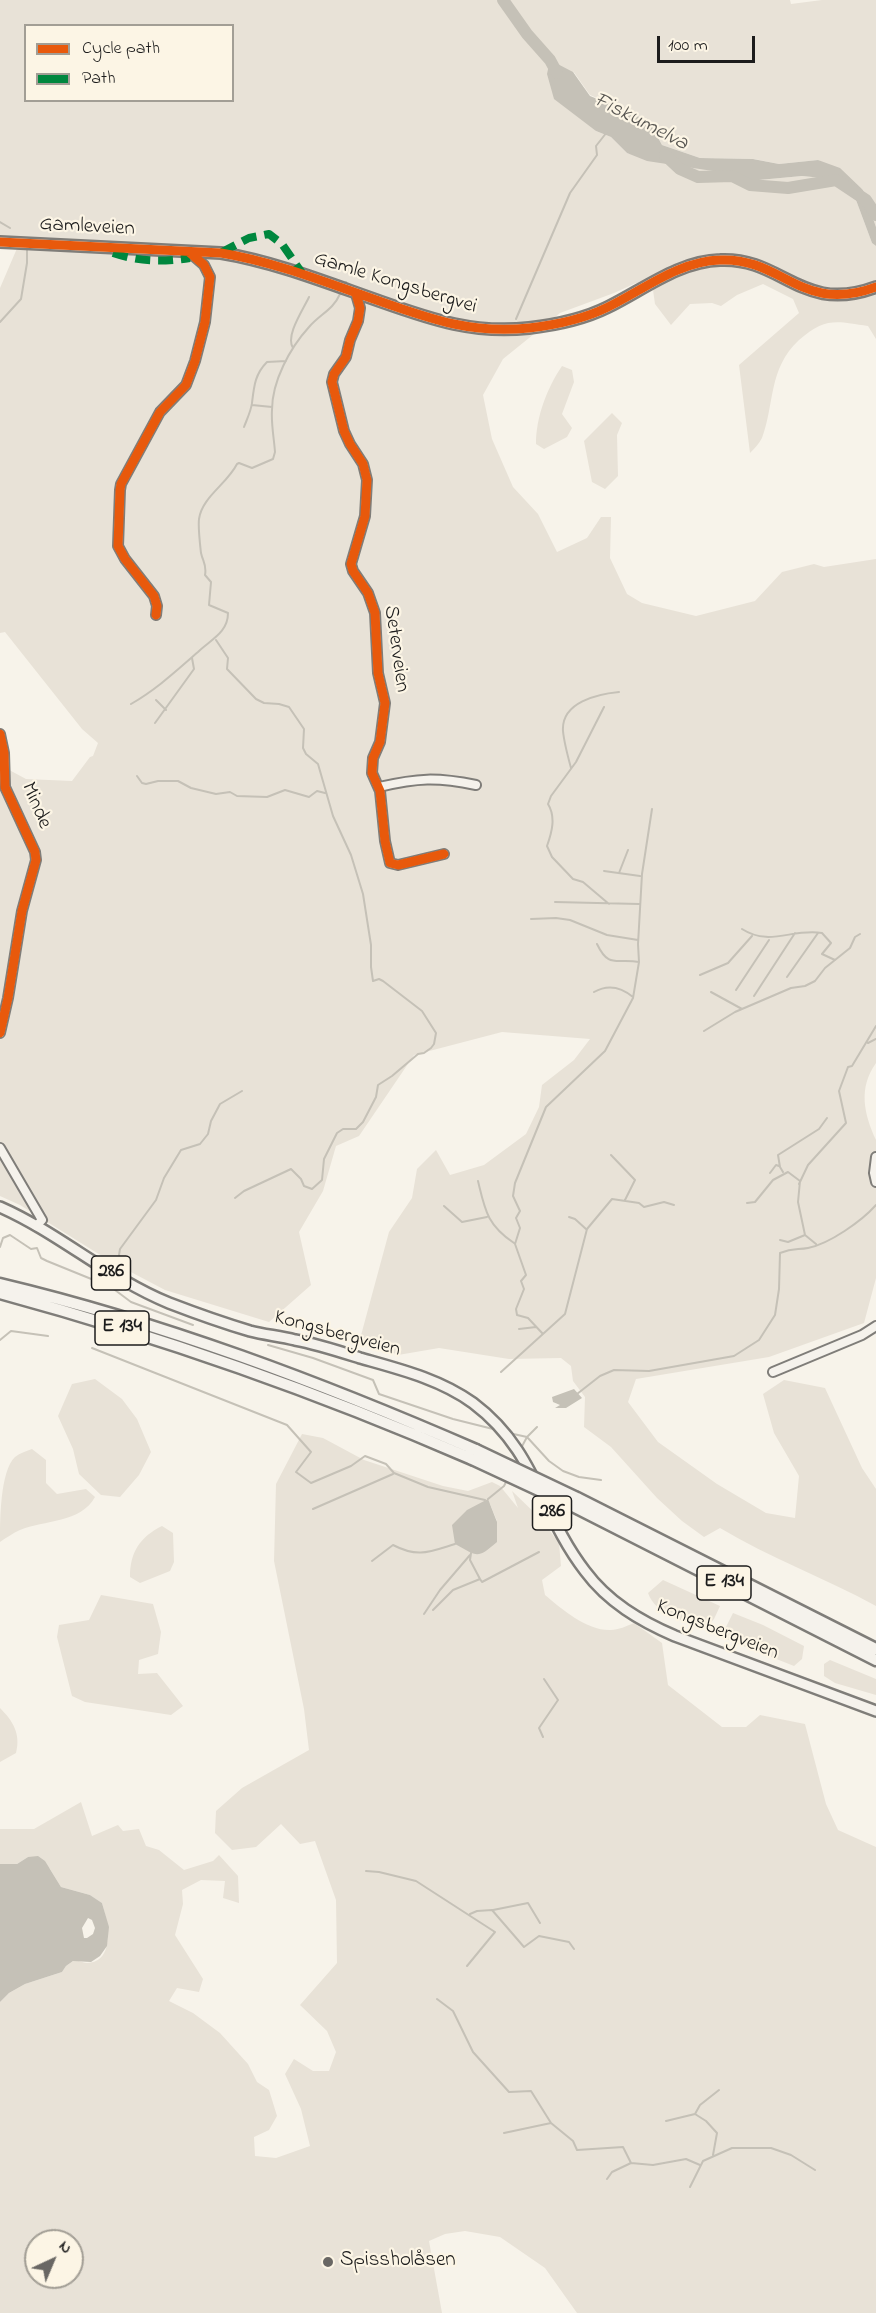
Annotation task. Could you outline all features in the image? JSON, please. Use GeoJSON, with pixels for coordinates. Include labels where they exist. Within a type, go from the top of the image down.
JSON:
{"type":"FeatureCollection","features":[{"type":"Feature","properties":{"kind":"highway","name":"E 134"},"geometry":{"type":"LineString","coordinates":[[0,1284],[118,1316],[240,1356],[354,1398],[575,1502],[876,1649]]}},
{"type":"Feature","properties":{"kind":"highway","name":"E 134"},"geometry":{"type":"LineString","coordinates":[[0,1293],[118,1327],[242,1367],[474,1454]]}},
{"type":"Feature","properties":{"kind":"highway","name":"E 134"},"geometry":{"type":"LineString","coordinates":[[575,1502],[876,1660]]}},
{"type":"Feature","properties":{"kind":"main road","name":"Gamleveien"},"geometry":{"type":"LineString","coordinates":[[0,242],[172,251]]}},
{"type":"Feature","properties":{"kind":"main road","name":"Gamle Kongsbergvei"},"geometry":{"type":"LineString","coordinates":[[172,251],[221,253],[242,257],[453,325],[477,329],[502,330],[540,326],[594,313],[677,271],[694,264],[717,260],[749,263],[800,288],[818,294],[845,295],[876,287]]}},
{"type":"Feature","properties":{"kind":"main road","name":"286"},"geometry":{"type":"LineString","coordinates":[[0,1207],[39,1223]]}},
{"type":"Feature","properties":{"kind":"main road","name":"Kongsbergveien"},"geometry":{"type":"LineString","coordinates":[[39,1223],[145,1292],[230,1325],[308,1342],[378,1363],[428,1379],[456,1393],[487,1415],[514,1444],[532,1473],[571,1551],[600,1588],[624,1609],[650,1625],[675,1636],[876,1711]]}},
{"type":"Feature","properties":{"kind":"street"},"geometry":{"type":"LineString","coordinates":[[156,615],[157,606],[154,596],[125,559],[118,546],[120,490],[121,484],[158,416],[186,385],[195,362],[205,322],[210,277],[204,265],[189,252]]}},
{"type":"Feature","properties":{"kind":"street","name":"Seterveien"},"geometry":{"type":"LineString","coordinates":[[356,294],[360,308],[359,318],[346,357],[334,374],[332,382],[344,430],[363,464],[368,480],[364,516],[351,564],[353,571],[368,592],[375,617],[379,676],[385,703],[380,742],[372,765],[372,773],[382,801],[385,841],[390,864],[398,865],[444,854]]}},
{"type":"Feature","properties":{"kind":"street","name":"Minde"},"geometry":{"type":"LineString","coordinates":[[0,734],[4,753],[5,787],[35,852],[36,860],[22,911],[0,1033]]}},
{"type":"Feature","properties":{"kind":"street"},"geometry":{"type":"LineString","coordinates":[[378,787],[426,778],[476,785]]}},
{"type":"Feature","properties":{"kind":"street"},"geometry":{"type":"LineString","coordinates":[[0,1148],[39,1223]]}},
{"type":"Feature","properties":{"kind":"street"},"geometry":{"type":"LineString","coordinates":[[876,1157],[874,1173],[876,1182]]}},
{"type":"Feature","properties":{"kind":"street"},"geometry":{"type":"LineString","coordinates":[[773,1372],[862,1335],[876,1326]]}},
{"type":"Feature","properties":{"kind":"shaded area"},"geometry":{"type":"Polygon","coordinates":[[[0,0],[790,0],[791,4],[822,0],[876,0],[876,227],[863,190],[818,160],[779,164],[754,159],[700,158],[662,145],[650,123],[590,95],[573,71],[596,131],[611,137],[627,153],[726,173],[748,181],[802,176],[833,179],[856,200],[872,243],[876,246],[876,339],[868,326],[839,322],[816,327],[799,340],[782,363],[762,438],[750,453],[739,365],[799,313],[793,299],[763,284],[737,295],[721,306],[712,303],[690,304],[671,325],[655,304],[653,290],[636,283],[560,313],[503,359],[483,395],[492,439],[513,487],[538,514],[557,552],[587,538],[601,517],[611,517],[610,558],[627,594],[642,603],[696,616],[755,601],[782,572],[814,564],[824,567],[876,559],[876,1063],[867,1082],[865,1101],[868,1121],[876,1140],[876,1278],[864,1323],[769,1357],[636,1379],[628,1402],[658,1442],[717,1484],[766,1513],[795,1518],[799,1476],[774,1433],[763,1394],[784,1380],[825,1388],[862,1468],[876,1489],[876,1606],[720,1528],[704,1537],[682,1521],[657,1498],[611,1447],[584,1427],[585,1397],[573,1381],[571,1366],[561,1358],[509,1359],[439,1348],[398,1355],[360,1339],[389,1232],[412,1198],[417,1169],[436,1150],[450,1175],[484,1165],[526,1134],[539,1107],[542,1085],[574,1060],[590,1039],[502,1032],[414,1055],[359,1136],[336,1146],[323,1191],[299,1232],[311,1285],[269,1322],[165,1290],[110,1261],[20,1205],[0,1196],[0,765],[26,779],[72,781],[93,756],[98,743],[82,729],[5,632],[0,633],[0,288],[21,239],[0,237],[0,0]]]}},
{"type":"Feature","properties":{"kind":"shaded area"},"geometry":{"type":"Polygon","coordinates":[[[562,366],[572,370],[574,382],[562,414],[572,428],[567,437],[544,449],[536,444],[540,413],[547,393],[562,366]]]}},
{"type":"Feature","properties":{"kind":"shaded area"},"geometry":{"type":"Polygon","coordinates":[[[612,413],[622,423],[617,435],[618,476],[605,489],[592,482],[584,441],[612,413]]]}},
{"type":"Feature","properties":{"kind":"shaded area"},"geometry":{"type":"Polygon","coordinates":[[[95,1379],[122,1399],[137,1419],[151,1452],[139,1475],[120,1497],[101,1495],[79,1474],[73,1449],[58,1416],[72,1384],[95,1379]]]}},
{"type":"Feature","properties":{"kind":"shaded area"},"geometry":{"type":"Polygon","coordinates":[[[302,1434],[323,1438],[364,1460],[443,1486],[468,1491],[492,1482],[500,1486],[518,1508],[512,1491],[540,1518],[559,1543],[561,1566],[542,1580],[545,1595],[560,1607],[584,1623],[602,1629],[617,1629],[634,1623],[662,1643],[668,1685],[722,1727],[746,1727],[760,1715],[805,1724],[826,1804],[838,1830],[876,1847],[876,2313],[577,2313],[545,2268],[500,2237],[465,2231],[445,2234],[429,2241],[442,2313],[0,2313],[0,2002],[9,1993],[25,1984],[62,1972],[73,1961],[87,1963],[96,1961],[103,1955],[108,1939],[102,1903],[90,1895],[61,1887],[50,1869],[34,1857],[28,1857],[17,1864],[0,1864],[0,1829],[34,1829],[81,1802],[92,1836],[118,1825],[123,1831],[139,1829],[146,1846],[159,1850],[184,1870],[213,1861],[219,1855],[238,1876],[239,1903],[223,1898],[225,1881],[201,1880],[182,1890],[183,1904],[175,1935],[203,1979],[199,1992],[177,1988],[169,2001],[193,2013],[220,2033],[248,2064],[257,2082],[269,2090],[277,2116],[269,2130],[254,2137],[255,2156],[276,2158],[310,2146],[301,2109],[285,2074],[294,2059],[313,2071],[329,2071],[336,2052],[327,2031],[300,2005],[337,1963],[336,1900],[315,1841],[300,1844],[281,1824],[256,1847],[232,1850],[215,1833],[216,1811],[242,1788],[309,1750],[304,1709],[274,1561],[276,1484],[302,1434]],[[490,1504],[468,1510],[497,1521],[490,1504]]]}},
{"type":"Feature","properties":{"kind":"shaded area"},"geometry":{"type":"Polygon","coordinates":[[[32,1449],[46,1460],[46,1483],[57,1494],[86,1489],[95,1497],[81,1512],[61,1520],[20,1530],[0,1542],[2,1497],[6,1473],[15,1457],[32,1449]]]}},
{"type":"Feature","properties":{"kind":"shaded area"},"geometry":{"type":"Polygon","coordinates":[[[162,1526],[173,1533],[174,1562],[170,1571],[140,1583],[130,1577],[134,1553],[142,1540],[162,1526]]]}},
{"type":"Feature","properties":{"kind":"shaded area"},"geometry":{"type":"Polygon","coordinates":[[[663,1580],[720,1606],[714,1619],[704,1629],[679,1620],[657,1607],[648,1593],[663,1580]]]}},
{"type":"Feature","properties":{"kind":"shaded area"},"geometry":{"type":"Polygon","coordinates":[[[101,1595],[153,1604],[161,1632],[158,1654],[139,1660],[138,1674],[157,1673],[183,1706],[171,1715],[85,1702],[72,1696],[57,1637],[59,1625],[89,1620],[101,1595]]]}},
{"type":"Feature","properties":{"kind":"shaded area"},"geometry":{"type":"Polygon","coordinates":[[[733,1613],[804,1646],[802,1659],[794,1666],[721,1637],[733,1613]]]}},
{"type":"Feature","properties":{"kind":"shaded area"},"geometry":{"type":"Polygon","coordinates":[[[830,1660],[876,1679],[876,1695],[835,1683],[824,1676],[824,1664],[830,1660]]]}},
{"type":"Feature","properties":{"kind":"shaded area"},"geometry":{"type":"Polygon","coordinates":[[[0,1708],[9,1718],[17,1734],[17,1746],[16,1753],[0,1762],[0,1708]]]}},
{"type":"Feature","properties":{"kind":"water"},"geometry":{"type":"Polygon","coordinates":[[[550,60],[573,72],[590,96],[650,123],[662,145],[700,158],[753,159],[779,164],[818,160],[840,168],[863,190],[876,227],[876,246],[872,243],[856,200],[833,179],[802,176],[748,181],[726,173],[647,161],[627,153],[611,137],[596,131],[554,99],[547,74],[550,60]]]}},
{"type":"Feature","properties":{"kind":"water"},"geometry":{"type":"Polygon","coordinates":[[[574,1389],[582,1398],[566,1408],[555,1408],[560,1405],[553,1402],[552,1397],[574,1389]]]}},
{"type":"Feature","properties":{"kind":"water"},"geometry":{"type":"Polygon","coordinates":[[[488,1499],[497,1522],[497,1542],[485,1552],[477,1554],[455,1544],[452,1525],[467,1510],[488,1499]]]}},
{"type":"Feature","properties":{"kind":"water"},"geometry":{"type":"Polygon","coordinates":[[[38,1856],[45,1861],[61,1887],[90,1895],[102,1903],[109,1927],[107,1946],[100,1956],[91,1962],[73,1961],[62,1972],[25,1984],[9,1993],[0,2002],[0,1864],[17,1864],[28,1857],[38,1856]],[[88,1918],[82,1928],[84,1938],[93,1934],[95,1928],[92,1920],[88,1918]]]}},
{"type":"Feature","properties":{"kind":"waterway","name":"Fiskumelva"},"geometry":{"type":"LineString","coordinates":[[503,0],[527,34],[550,60],[557,73]]}},
{"type":"Feature","properties":{"kind":"waterway"},"geometry":{"type":"LineString","coordinates":[[516,319],[570,193],[597,155],[596,146],[607,132]]}},
{"type":"Feature","properties":{"kind":"waterway","name":"Fiskumelva"},"geometry":{"type":"LineString","coordinates":[[665,155],[680,169],[698,177],[732,176],[750,185],[788,188],[836,180],[866,200],[876,215]]}},
{"type":"Feature","properties":{"kind":"waterway"},"geometry":{"type":"LineString","coordinates":[[0,222],[10,228]]}},
{"type":"Feature","properties":{"kind":"waterway"},"geometry":{"type":"LineString","coordinates":[[0,322],[21,299],[27,263],[27,245]]}},
{"type":"Feature","properties":{"kind":"waterway"},"geometry":{"type":"LineString","coordinates":[[131,704],[166,679],[218,636],[225,626],[228,613],[209,605],[211,582],[205,575],[199,536],[201,511],[237,464],[252,468],[273,459],[275,452],[272,426],[273,399],[283,366],[302,335],[334,304],[340,294]]}},
{"type":"Feature","properties":{"kind":"waterway"},"geometry":{"type":"LineString","coordinates":[[293,348],[291,343],[293,330],[309,297]]}},
{"type":"Feature","properties":{"kind":"waterway"},"geometry":{"type":"LineString","coordinates":[[244,427],[260,371],[267,362],[286,361]]}},
{"type":"Feature","properties":{"kind":"waterway"},"geometry":{"type":"LineString","coordinates":[[252,405],[272,407]]}},
{"type":"Feature","properties":{"kind":"waterway"},"geometry":{"type":"LineString","coordinates":[[216,640],[228,658],[227,669],[256,699],[264,703],[289,707],[304,729],[303,748],[306,754],[318,764],[333,816],[351,855],[363,894],[371,945],[373,981],[379,979],[383,981],[422,1011],[436,1033],[431,1048],[418,1054],[378,1085],[376,1097],[363,1122],[356,1129],[343,1129],[337,1133],[324,1159],[322,1180],[312,1189],[304,1186],[301,1179],[291,1169],[244,1191],[235,1198]]}},
{"type":"Feature","properties":{"kind":"waterway"},"geometry":{"type":"LineString","coordinates":[[155,723],[194,669],[192,658]]}},
{"type":"Feature","properties":{"kind":"waterway"},"geometry":{"type":"LineString","coordinates":[[571,768],[563,731],[568,713],[582,701],[619,692]]}},
{"type":"Feature","properties":{"kind":"waterway"},"geometry":{"type":"LineString","coordinates":[[156,700],[166,710]]}},
{"type":"Feature","properties":{"kind":"waterway"},"geometry":{"type":"LineString","coordinates":[[604,707],[576,762],[551,796],[548,804],[552,814],[552,825],[547,846],[552,857],[573,879],[583,882],[609,904]]}},
{"type":"Feature","properties":{"kind":"waterway"},"geometry":{"type":"LineString","coordinates":[[137,776],[142,783],[146,784],[158,781],[178,781],[191,788],[216,794],[230,792],[237,796],[267,797],[285,790],[309,797],[317,791],[325,793]]}},
{"type":"Feature","properties":{"kind":"waterway"},"geometry":{"type":"LineString","coordinates":[[543,1334],[528,1318],[517,1315],[516,1309],[524,1289],[521,1281],[526,1275],[515,1244],[520,1228],[516,1218],[520,1211],[513,1196],[515,1183],[546,1107],[605,1051],[633,998],[639,962],[642,874],[652,809]]}},
{"type":"Feature","properties":{"kind":"waterway"},"geometry":{"type":"LineString","coordinates":[[619,873],[628,850]]}},
{"type":"Feature","properties":{"kind":"waterway"},"geometry":{"type":"LineString","coordinates":[[604,871],[640,876]]}},
{"type":"Feature","properties":{"kind":"waterway"},"geometry":{"type":"LineString","coordinates":[[555,902],[639,904]]}},
{"type":"Feature","properties":{"kind":"waterway"},"geometry":{"type":"LineString","coordinates":[[531,919],[570,920],[607,935],[638,940]]}},
{"type":"Feature","properties":{"kind":"waterway"},"geometry":{"type":"LineString","coordinates":[[742,929],[762,937],[822,933],[831,943],[822,954],[835,960]]}},
{"type":"Feature","properties":{"kind":"waterway"},"geometry":{"type":"LineString","coordinates":[[754,996],[795,933]]}},
{"type":"Feature","properties":{"kind":"waterway"},"geometry":{"type":"LineString","coordinates":[[787,977],[818,933]]}},
{"type":"Feature","properties":{"kind":"waterway"},"geometry":{"type":"LineString","coordinates":[[704,1031],[735,1012],[791,988],[805,986],[815,981],[825,968],[850,948],[855,937],[860,934]]}},
{"type":"Feature","properties":{"kind":"waterway"},"geometry":{"type":"LineString","coordinates":[[700,975],[728,963],[752,936]]}},
{"type":"Feature","properties":{"kind":"waterway"},"geometry":{"type":"LineString","coordinates":[[736,990],[769,940]]}},
{"type":"Feature","properties":{"kind":"waterway"},"geometry":{"type":"LineString","coordinates":[[597,944],[609,960],[639,962]]}},
{"type":"Feature","properties":{"kind":"waterway"},"geometry":{"type":"LineString","coordinates":[[594,992],[604,988],[614,988],[633,997]]}},
{"type":"Feature","properties":{"kind":"waterway"},"geometry":{"type":"LineString","coordinates":[[711,992],[742,1009]]}},
{"type":"Feature","properties":{"kind":"waterway"},"geometry":{"type":"LineString","coordinates":[[799,1184],[808,1165],[846,1123],[839,1091],[848,1067],[852,1066],[876,1026]]}},
{"type":"Feature","properties":{"kind":"waterway"},"geometry":{"type":"LineString","coordinates":[[868,1043],[876,1039]]}},
{"type":"Feature","properties":{"kind":"waterway"},"geometry":{"type":"LineString","coordinates":[[119,1255],[120,1249],[156,1200],[164,1178],[181,1150],[200,1144],[208,1134],[211,1121],[220,1104],[242,1091]]}},
{"type":"Feature","properties":{"kind":"waterway"},"geometry":{"type":"LineString","coordinates":[[783,1172],[778,1155],[819,1129],[827,1118]]}},
{"type":"Feature","properties":{"kind":"waterway"},"geometry":{"type":"LineString","coordinates":[[611,1155],[635,1180],[625,1200]]}},
{"type":"Feature","properties":{"kind":"waterway"},"geometry":{"type":"LineString","coordinates":[[770,1173],[776,1165],[779,1166]]}},
{"type":"Feature","properties":{"kind":"waterway"},"geometry":{"type":"LineString","coordinates":[[747,1203],[755,1202],[773,1180],[788,1172],[800,1181],[798,1202],[805,1235],[816,1244]]}},
{"type":"Feature","properties":{"kind":"waterway"},"geometry":{"type":"LineString","coordinates":[[478,1181],[488,1216],[498,1230],[514,1243]]}},
{"type":"Feature","properties":{"kind":"waterway"},"geometry":{"type":"LineString","coordinates":[[501,1372],[565,1314],[587,1229],[612,1199],[639,1203],[644,1207],[664,1202],[674,1205]]}},
{"type":"Feature","properties":{"kind":"waterway"},"geometry":{"type":"LineString","coordinates":[[577,1394],[600,1376],[614,1370],[649,1371],[734,1356],[759,1340],[775,1315],[779,1289],[780,1253],[826,1242],[854,1225],[876,1205]]}},
{"type":"Feature","properties":{"kind":"waterway"},"geometry":{"type":"LineString","coordinates":[[444,1206],[462,1222],[487,1217]]}},
{"type":"Feature","properties":{"kind":"waterway"},"geometry":{"type":"LineString","coordinates":[[569,1217],[575,1219],[586,1229]]}},
{"type":"Feature","properties":{"kind":"waterway"},"geometry":{"type":"LineString","coordinates":[[0,1247],[3,1238],[10,1235],[31,1249],[37,1248],[41,1258],[47,1261],[111,1287],[131,1302],[193,1325]]}},
{"type":"Feature","properties":{"kind":"waterway"},"geometry":{"type":"LineString","coordinates":[[780,1240],[788,1242],[805,1235]]}},
{"type":"Feature","properties":{"kind":"waterway"},"geometry":{"type":"LineString","coordinates":[[519,1329],[536,1327]]}},
{"type":"Feature","properties":{"kind":"waterway"},"geometry":{"type":"LineString","coordinates":[[0,1340],[11,1331],[48,1336]]}},
{"type":"Feature","properties":{"kind":"waterway"},"geometry":{"type":"LineString","coordinates":[[268,1345],[313,1358],[373,1380],[379,1394],[453,1419],[497,1430]]}},
{"type":"Feature","properties":{"kind":"waterway"},"geometry":{"type":"LineString","coordinates":[[92,1348],[287,1425],[311,1452],[296,1472],[311,1483],[351,1466],[365,1456],[386,1464],[394,1473],[428,1487],[485,1500]]}},
{"type":"Feature","properties":{"kind":"waterway"},"geometry":{"type":"LineString","coordinates":[[520,1450],[527,1437],[537,1427]]}},
{"type":"Feature","properties":{"kind":"waterway"},"geometry":{"type":"LineString","coordinates":[[509,1433],[527,1437],[549,1461],[563,1471],[579,1477],[601,1480]]}},
{"type":"Feature","properties":{"kind":"waterway"},"geometry":{"type":"LineString","coordinates":[[313,1509],[393,1474]]}},
{"type":"Feature","properties":{"kind":"waterway"},"geometry":{"type":"LineString","coordinates":[[488,1499],[504,1486],[507,1480]]}},
{"type":"Feature","properties":{"kind":"waterway"},"geometry":{"type":"LineString","coordinates":[[372,1561],[393,1545],[417,1553],[455,1544]]}},
{"type":"Feature","properties":{"kind":"waterway"},"geometry":{"type":"LineString","coordinates":[[480,1579],[482,1582],[539,1552]]}},
{"type":"Feature","properties":{"kind":"waterway"},"geometry":{"type":"LineString","coordinates":[[433,1610],[453,1590],[480,1579],[470,1560],[471,1553]]}},
{"type":"Feature","properties":{"kind":"waterway"},"geometry":{"type":"LineString","coordinates":[[424,1614],[440,1590],[470,1555]]}},
{"type":"Feature","properties":{"kind":"waterway"},"geometry":{"type":"LineString","coordinates":[[543,1737],[539,1728],[558,1700],[544,1679]]}},
{"type":"Feature","properties":{"kind":"waterway"},"geometry":{"type":"LineString","coordinates":[[366,1871],[416,1881],[495,1932],[467,1966]]}},
{"type":"Feature","properties":{"kind":"waterway"},"geometry":{"type":"LineString","coordinates":[[493,1910],[528,1903],[540,1923]]}},
{"type":"Feature","properties":{"kind":"waterway"},"geometry":{"type":"LineString","coordinates":[[470,1914],[492,1910],[524,1947],[539,1936],[569,1942],[574,1949]]}},
{"type":"Feature","properties":{"kind":"waterway"},"geometry":{"type":"LineString","coordinates":[[437,1999],[453,2011],[473,2052],[509,2092],[531,2091],[551,2123],[573,2141],[577,2150],[623,2147],[631,2163],[653,2165],[686,2159],[700,2165]]}},
{"type":"Feature","properties":{"kind":"waterway"},"geometry":{"type":"LineString","coordinates":[[695,2114],[700,2105],[719,2090]]}},
{"type":"Feature","properties":{"kind":"waterway"},"geometry":{"type":"LineString","coordinates":[[666,2121],[695,2114],[706,2121],[717,2133],[713,2155]]}},
{"type":"Feature","properties":{"kind":"waterway"},"geometry":{"type":"LineString","coordinates":[[504,2133],[551,2123]]}},
{"type":"Feature","properties":{"kind":"waterway"},"geometry":{"type":"LineString","coordinates":[[690,2187],[703,2161],[732,2148],[771,2148],[791,2155],[815,2170]]}},
{"type":"Feature","properties":{"kind":"waterway"},"geometry":{"type":"LineString","coordinates":[[607,2179],[612,2172],[631,2163]]}},
{"type":"Feature","properties":{"kind":"marked path"},"geometry":{"type":"LineString","coordinates":[[222,252],[249,238],[269,234],[282,244],[302,273]]}},
{"type":"Feature","properties":{"kind":"marked path"},"geometry":{"type":"LineString","coordinates":[[113,253],[151,260],[190,258]]}},
{"type":"Feature","properties":{"kind":"cycle path"},"geometry":{"type":"LineString","coordinates":[[0,242],[221,253],[282,268],[436,320],[490,329],[529,328],[579,318],[608,307],[662,277],[690,265],[720,260],[742,261],[810,290],[829,294],[850,294],[876,287]]}},
{"type":"Feature","properties":{"kind":"cycle path"},"geometry":{"type":"LineString","coordinates":[[156,615],[157,606],[154,596],[125,559],[118,546],[120,490],[121,484],[160,412],[186,385],[195,361],[205,322],[210,277],[204,265],[189,252]]}},
{"type":"Feature","properties":{"kind":"cycle path"},"geometry":{"type":"LineString","coordinates":[[356,294],[360,308],[358,321],[346,357],[334,374],[332,382],[344,431],[363,464],[367,480],[365,516],[351,564],[353,571],[368,593],[375,613],[378,673],[385,703],[380,742],[373,758],[372,773],[380,791],[385,841],[390,863],[398,865],[444,854]]}},
{"type":"Feature","properties":{"kind":"cycle path"},"geometry":{"type":"LineString","coordinates":[[0,734],[4,753],[5,787],[35,852],[36,860],[22,911],[0,1033]]}},
{"type":"Feature","properties":{"kind":"place","name":"Spissholåsen"},"geometry":{"type":"Point","coordinates":[328,2262]}}]}
